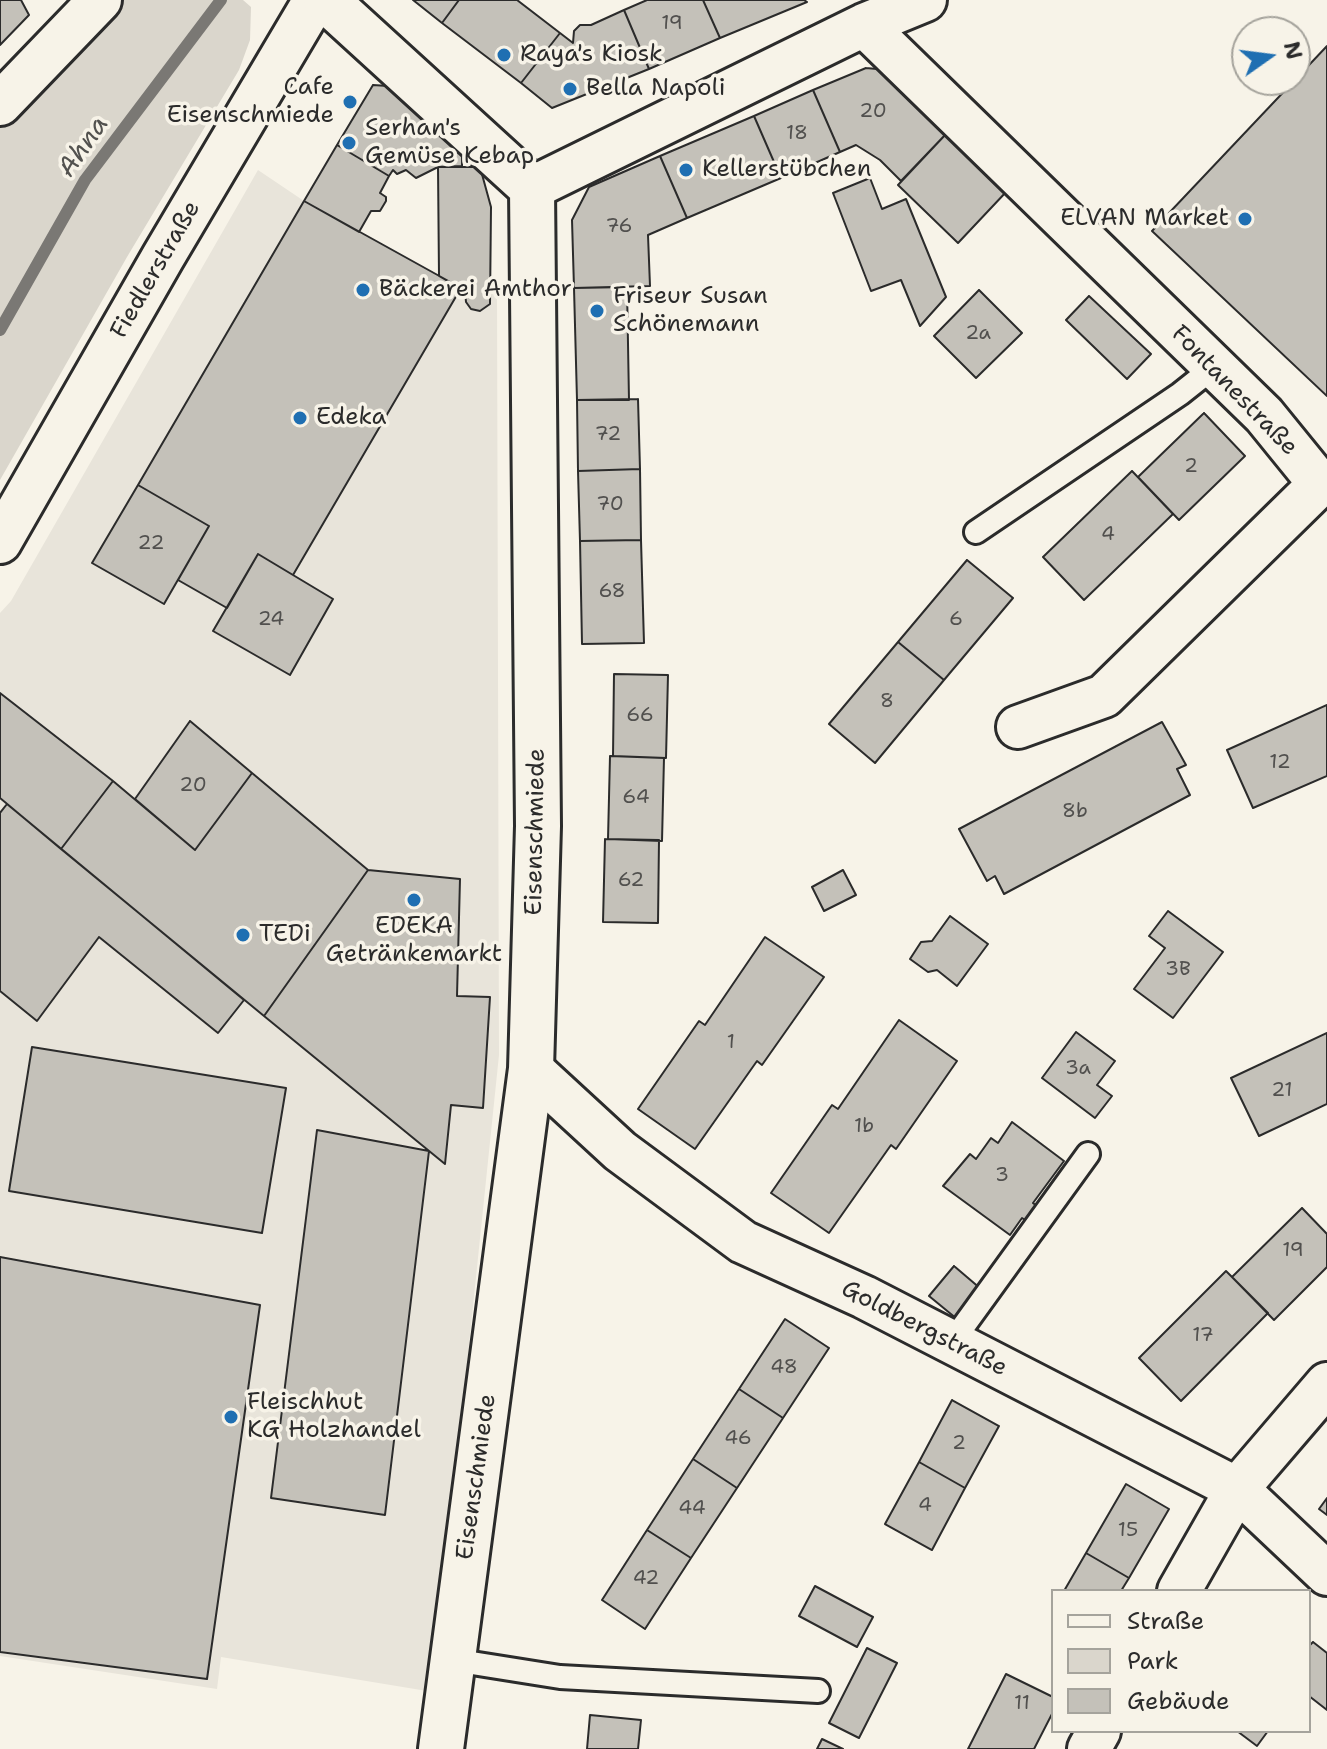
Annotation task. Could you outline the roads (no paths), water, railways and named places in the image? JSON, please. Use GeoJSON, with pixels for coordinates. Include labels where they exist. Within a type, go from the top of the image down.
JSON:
{"type":"FeatureCollection","features":[{"type":"Feature","properties":{"kind":"street"},"geometry":{"type":"LineString","coordinates":[[0,104],[100,0]]}},
{"type":"Feature","properties":{"kind":"street","name":"Fiedlerstraße"},"geometry":{"type":"LineString","coordinates":[[0,542],[315,0]]}},
{"type":"Feature","properties":{"kind":"street"},"geometry":{"type":"LineString","coordinates":[[326,0],[532,188],[864,25],[925,0]]}},
{"type":"Feature","properties":{"kind":"street","name":"Fontanestraße"},"geometry":{"type":"LineString","coordinates":[[864,25],[1264,415],[1320,484],[1104,696],[1018,727]]}},
{"type":"Feature","properties":{"kind":"street","name":"Eisenschmiede"},"geometry":{"type":"LineString","coordinates":[[441,1749],[531,1069],[538,826],[532,188]]}},
{"type":"Feature","properties":{"kind":"street","name":"Goldbergstraße"},"geometry":{"type":"LineString","coordinates":[[531,1069],[620,1151],[743,1242],[864,1297],[1237,1489],[1327,1574]]}},
{"type":"Feature","properties":{"kind":"street"},"geometry":{"type":"LineString","coordinates":[[1180,1589],[1237,1489],[1327,1384]]}},
{"type":"Feature","properties":{"kind":"lane"},"geometry":{"type":"LineString","coordinates":[[976,532],[1180,394],[1214,367]]}},
{"type":"Feature","properties":{"kind":"lane"},"geometry":{"type":"LineString","coordinates":[[952,1342],[1088,1154]]}},
{"type":"Feature","properties":{"kind":"lane"},"geometry":{"type":"LineString","coordinates":[[453,1660],[560,1677],[818,1691]]}},
{"type":"Feature","properties":{"kind":"waterway","name":"Ahna"},"geometry":{"type":"LineString","coordinates":[[0,330],[85,180],[221,0]]}},
{"type":"Feature","properties":{"kind":"place","name":"Raya's Kiosk"},"geometry":{"type":"Point","coordinates":[504,55]}},
{"type":"Feature","properties":{"kind":"place","name":"Bella Napoli"},"geometry":{"type":"Point","coordinates":[570,89]}},
{"type":"Feature","properties":{"kind":"place","name":"Cafe Eisenschmiede"},"geometry":{"type":"Point","coordinates":[350,102]}},
{"type":"Feature","properties":{"kind":"place","name":"Serhan's Gemüse Kebap"},"geometry":{"type":"Point","coordinates":[349,143]}},
{"type":"Feature","properties":{"kind":"place","name":"Kellerstübchen"},"geometry":{"type":"Point","coordinates":[686,170]}},
{"type":"Feature","properties":{"kind":"place","name":"ELVAN Market"},"geometry":{"type":"Point","coordinates":[1245,219]}},
{"type":"Feature","properties":{"kind":"place","name":"Bäckerei Amthor"},"geometry":{"type":"Point","coordinates":[363,290]}},
{"type":"Feature","properties":{"kind":"place","name":"Friseur Susan Schönemann"},"geometry":{"type":"Point","coordinates":[597,311]}},
{"type":"Feature","properties":{"kind":"place","name":"Edeka"},"geometry":{"type":"Point","coordinates":[300,418]}},
{"type":"Feature","properties":{"kind":"place","name":"EDEKA Getränkemarkt"},"geometry":{"type":"Point","coordinates":[414,900]}},
{"type":"Feature","properties":{"kind":"place","name":"TEDi"},"geometry":{"type":"Point","coordinates":[243,935]}},
{"type":"Feature","properties":{"kind":"place","name":"Fleischhut KG Holzhandel"},"geometry":{"type":"Point","coordinates":[231,1417]}}]}
